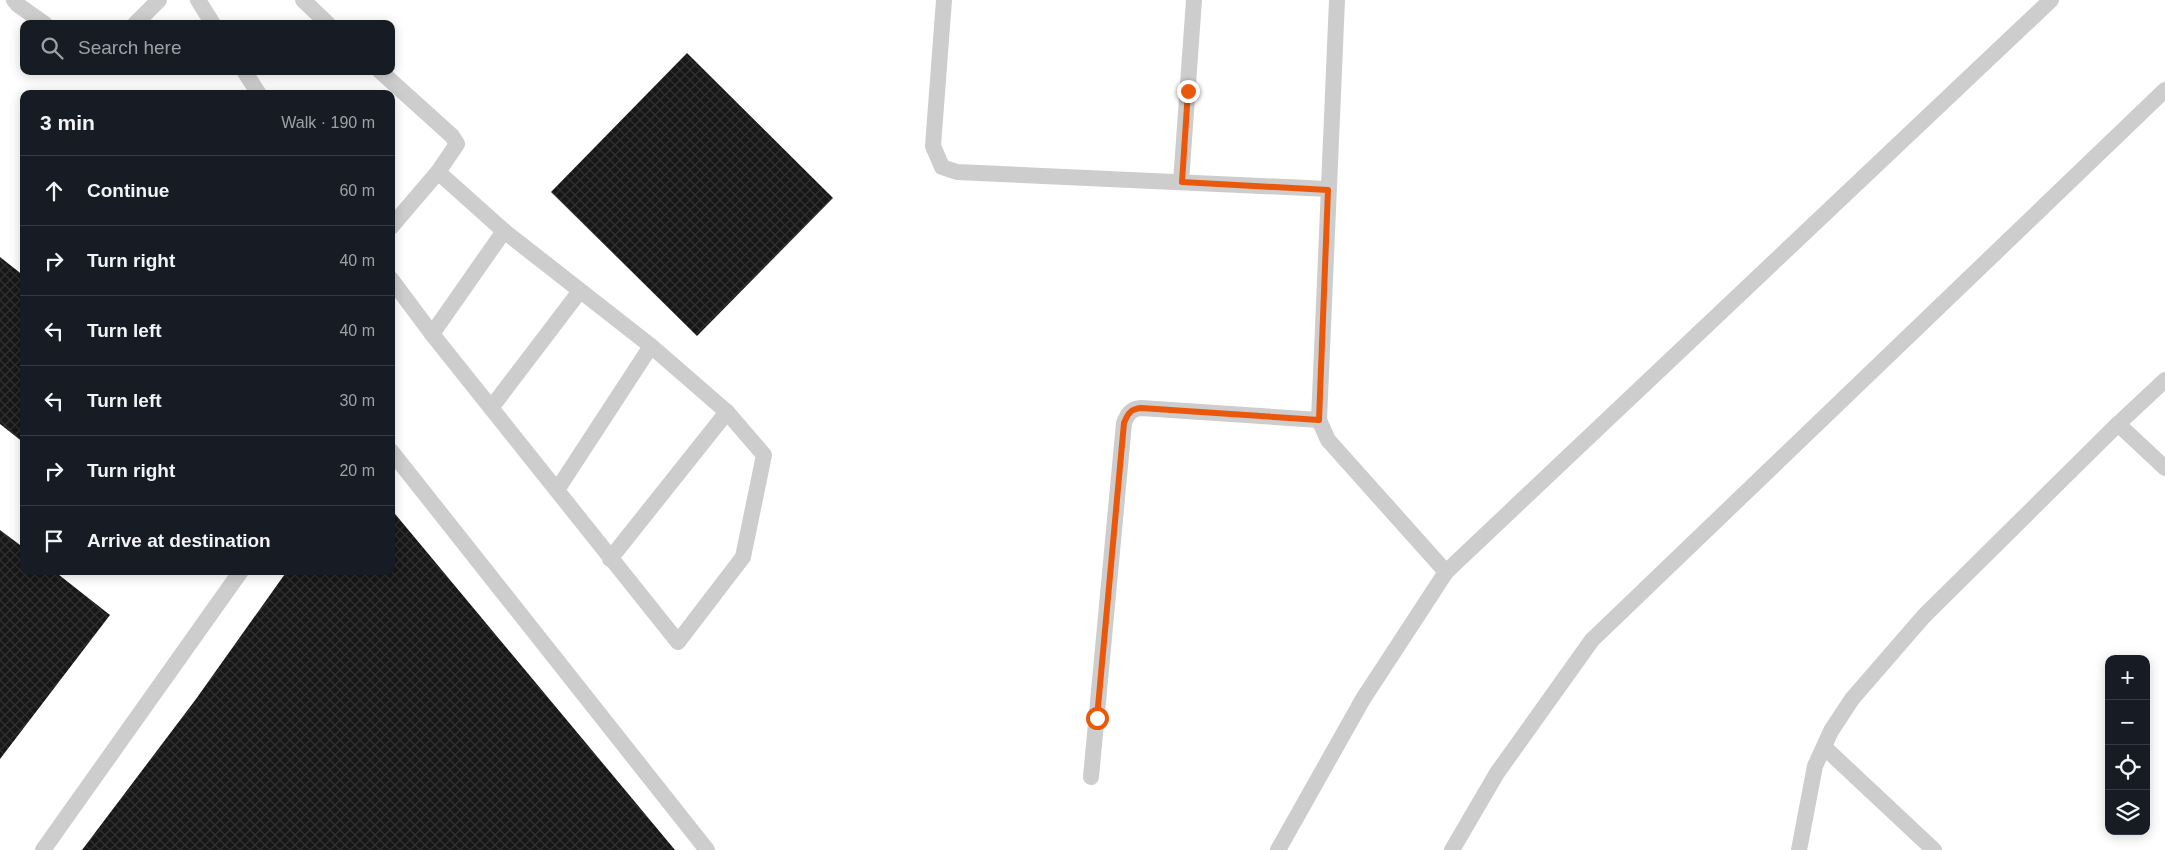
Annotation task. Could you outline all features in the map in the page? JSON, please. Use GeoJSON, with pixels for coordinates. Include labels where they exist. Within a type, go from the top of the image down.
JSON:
{"type":"FeatureCollection","features":[{"type":"Feature","properties":{"kind":"lane"},"geometry":{"type":"LineString","coordinates":[[14,0],[39,20]]}},
{"type":"Feature","properties":{"kind":"lane"},"geometry":{"type":"LineString","coordinates":[[138,20],[159,0]]}},
{"type":"Feature","properties":{"kind":"lane"},"geometry":{"type":"LineString","coordinates":[[198,0],[210,20]]}},
{"type":"Feature","properties":{"kind":"lane"},"geometry":{"type":"LineString","coordinates":[[303,0],[324,20]]}},
{"type":"Feature","properties":{"kind":"lane"},"geometry":{"type":"LineString","coordinates":[[944,0],[933,146],[942,167],[957,172],[1328,190]]}},
{"type":"Feature","properties":{"kind":"lane"},"geometry":{"type":"LineString","coordinates":[[1182,182],[1194,0]]}},
{"type":"Feature","properties":{"kind":"lane"},"geometry":{"type":"LineString","coordinates":[[1338,0],[1319,420],[1328,440],[1446,572]]}},
{"type":"Feature","properties":{"kind":"lane"},"geometry":{"type":"LineString","coordinates":[[1278,850],[1363,699],[1446,572],[2051,0]]}},
{"type":"Feature","properties":{"kind":"lane"},"geometry":{"type":"LineString","coordinates":[[246,75],[256,90]]}},
{"type":"Feature","properties":{"kind":"lane"},"geometry":{"type":"LineString","coordinates":[[382,75],[389,89]]}},
{"type":"Feature","properties":{"kind":"lane"},"geometry":{"type":"LineString","coordinates":[[1452,850],[1497,773],[1592,640],[2165,90]]}},
{"type":"Feature","properties":{"kind":"lane"},"geometry":{"type":"LineString","coordinates":[[395,93],[452,136],[457,144],[438,172],[395,222]]}},
{"type":"Feature","properties":{"kind":"lane"},"geometry":{"type":"LineString","coordinates":[[395,284],[610,559],[678,642],[743,557],[764,455],[727,412],[651,346],[504,231],[438,172]]}},
{"type":"Feature","properties":{"kind":"lane"},"geometry":{"type":"LineString","coordinates":[[432,334],[504,231]]}},
{"type":"Feature","properties":{"kind":"lane"},"geometry":{"type":"LineString","coordinates":[[491,408],[580,291]]}},
{"type":"Feature","properties":{"kind":"lane"},"geometry":{"type":"LineString","coordinates":[[557,490],[651,346]]}},
{"type":"Feature","properties":{"kind":"lane"},"geometry":{"type":"LineString","coordinates":[[1800,850],[1815,766],[1831,732],[1852,699],[1924,616],[2165,380]]}},
{"type":"Feature","properties":{"kind":"lane"},"geometry":{"type":"LineString","coordinates":[[1091,777],[1123,433],[1128,414],[1134,409],[1141,408],[1319,420]]}},
{"type":"Feature","properties":{"kind":"lane"},"geometry":{"type":"LineString","coordinates":[[610,559],[727,412]]}},
{"type":"Feature","properties":{"kind":"lane"},"geometry":{"type":"LineString","coordinates":[[2118,424],[2165,468]]}},
{"type":"Feature","properties":{"kind":"lane"},"geometry":{"type":"LineString","coordinates":[[395,456],[708,850]]}},
{"type":"Feature","properties":{"kind":"lane"},"geometry":{"type":"LineString","coordinates":[[43,850],[239,575]]}},
{"type":"Feature","properties":{"kind":"lane"},"geometry":{"type":"LineString","coordinates":[[1824,747],[1934,850]]}},
{"type":"Feature","properties":{"kind":"building"},"geometry":{"type":"Polygon","coordinates":[[[687,53],[833,198],[697,336],[551,192],[687,53]]]}},
{"type":"Feature","properties":{"kind":"building"},"geometry":{"type":"Polygon","coordinates":[[[0,257],[20,273],[20,440],[0,424],[0,257]]]}},
{"type":"Feature","properties":{"kind":"building"},"geometry":{"type":"Polygon","coordinates":[[[395,514],[675,850],[82,850],[196,699],[284,575],[395,575],[395,514]]]}},
{"type":"Feature","properties":{"kind":"building"},"geometry":{"type":"Polygon","coordinates":[[[0,530],[20,545],[20,575],[59,575],[110,615],[0,759],[0,530]]]}},
{"type":"Feature","properties":{"kind":"route"},"geometry":{"type":"LineString","coordinates":[[1097,718],[1124,423],[1128,414],[1134,409],[1141,408],[1319,420],[1328,190],[1182,182],[1188,91]]}}]}
